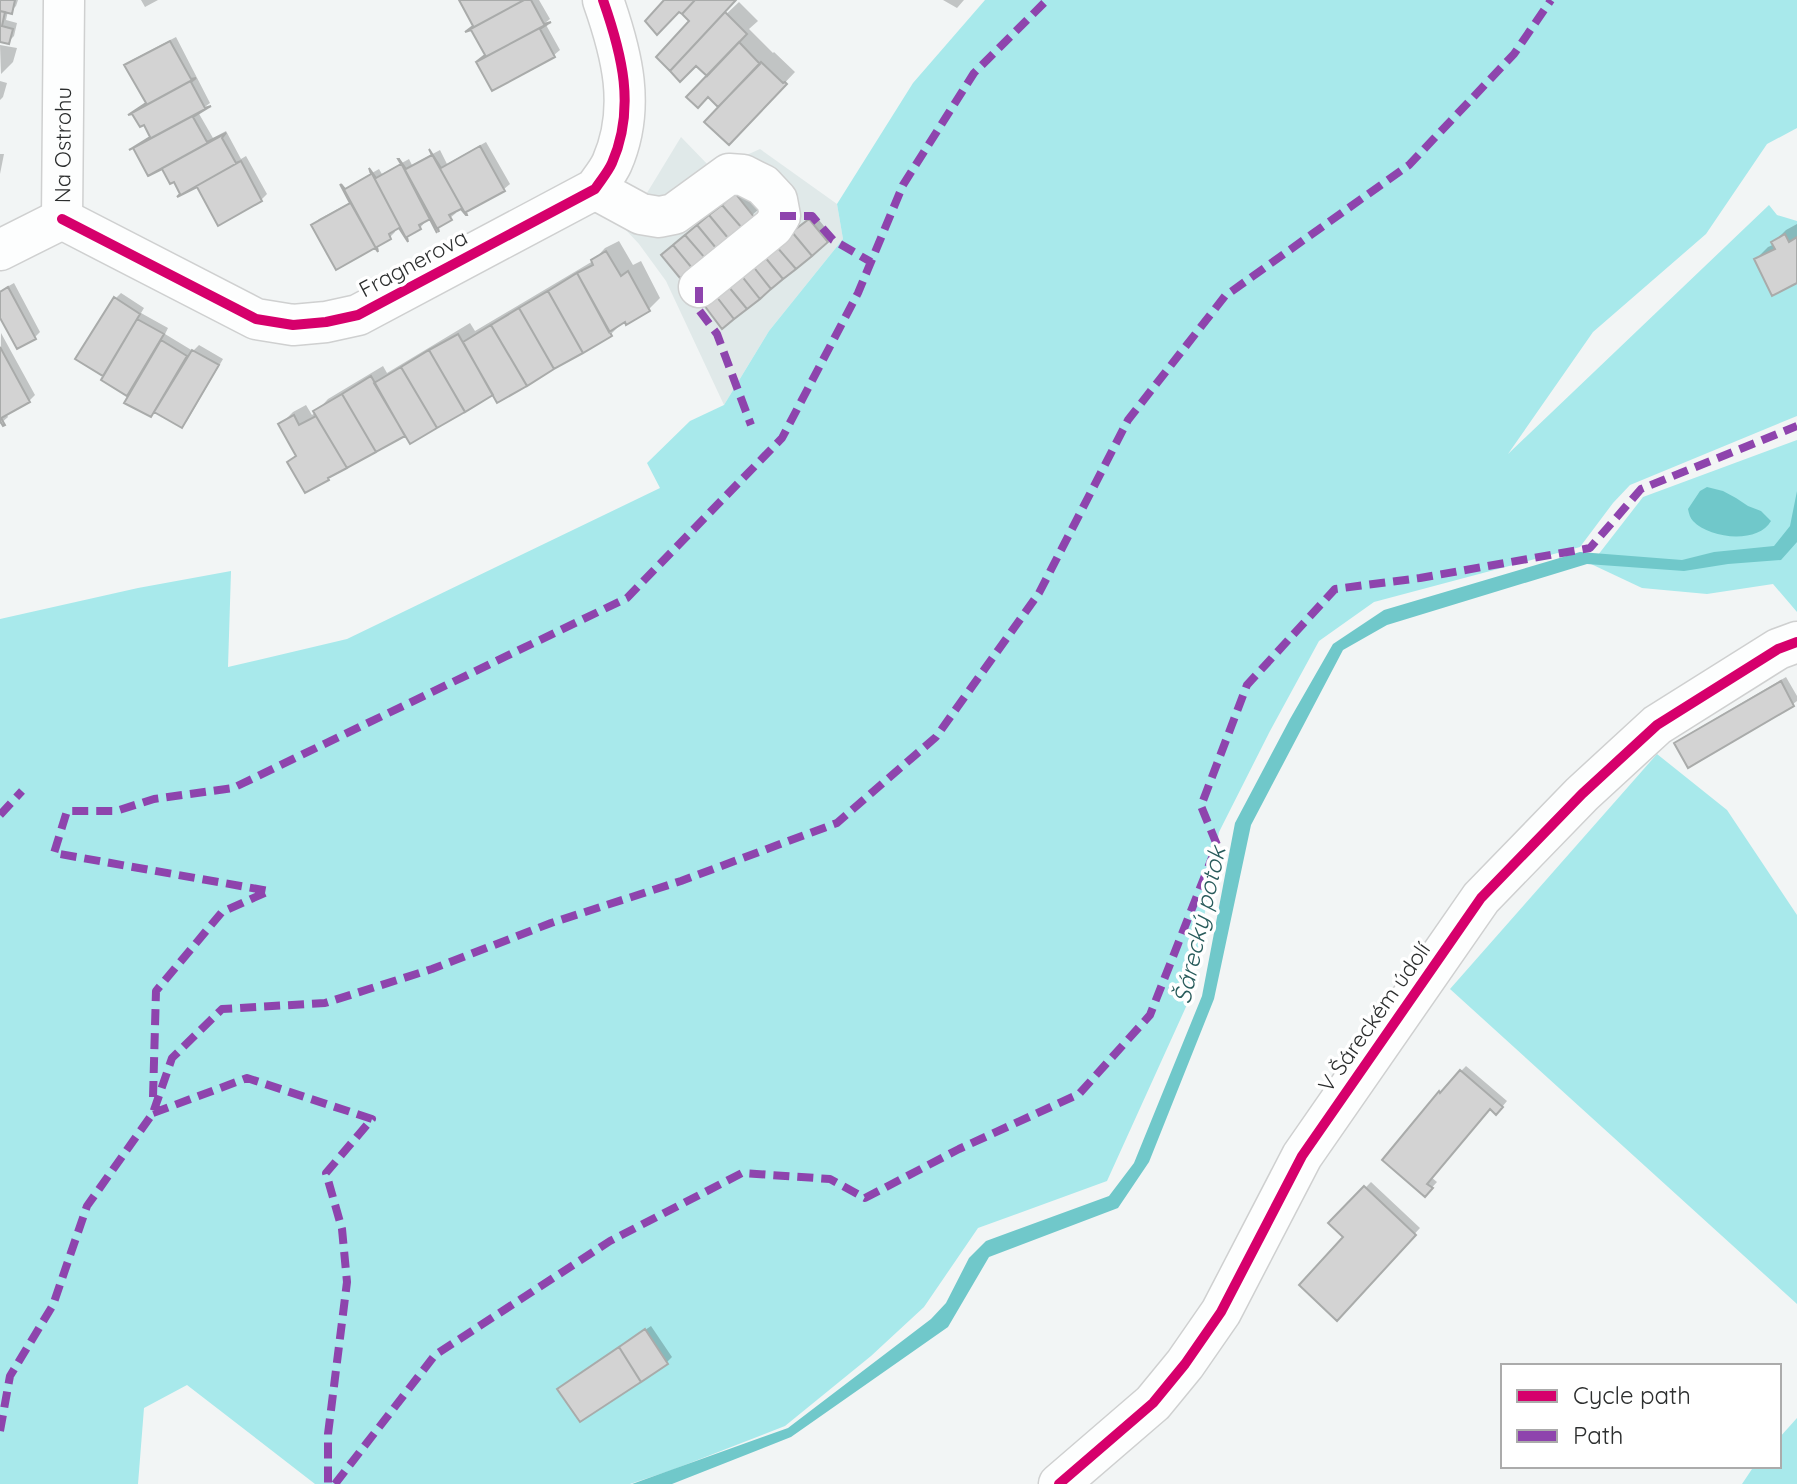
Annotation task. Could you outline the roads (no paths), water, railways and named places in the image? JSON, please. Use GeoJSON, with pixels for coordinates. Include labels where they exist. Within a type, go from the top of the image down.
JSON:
{"type":"FeatureCollection","features":[{"type":"Feature","properties":{"kind":"street","name":"Na Ostrohu"},"geometry":{"type":"LineString","coordinates":[[0,250],[62,219],[64,0]]}},
{"type":"Feature","properties":{"kind":"street"},"geometry":{"type":"LineString","coordinates":[[603,0],[622,60],[626,100],[622,133],[611,165],[595,189],[641,214],[659,217],[674,214],[729,174],[743,175],[763,185],[777,200],[780,216],[773,227],[699,287]]}},
{"type":"Feature","properties":{"kind":"street","name":"Fragnerova"},"geometry":{"type":"LineString","coordinates":[[62,219],[256,319],[293,325],[358,315],[595,189]]}},
{"type":"Feature","properties":{"kind":"street","name":"V Šáreckém údolí"},"geometry":{"type":"LineString","coordinates":[[1059,1484],[1153,1403],[1185,1364],[1221,1312],[1302,1156],[1481,898],[1582,794],[1657,725],[1778,649],[1797,642]]}},
{"type":"Feature","properties":{"kind":"water label","name":"Šárecký potok"},"geometry":{"type":"Point","coordinates":[1199,925]}}]}
